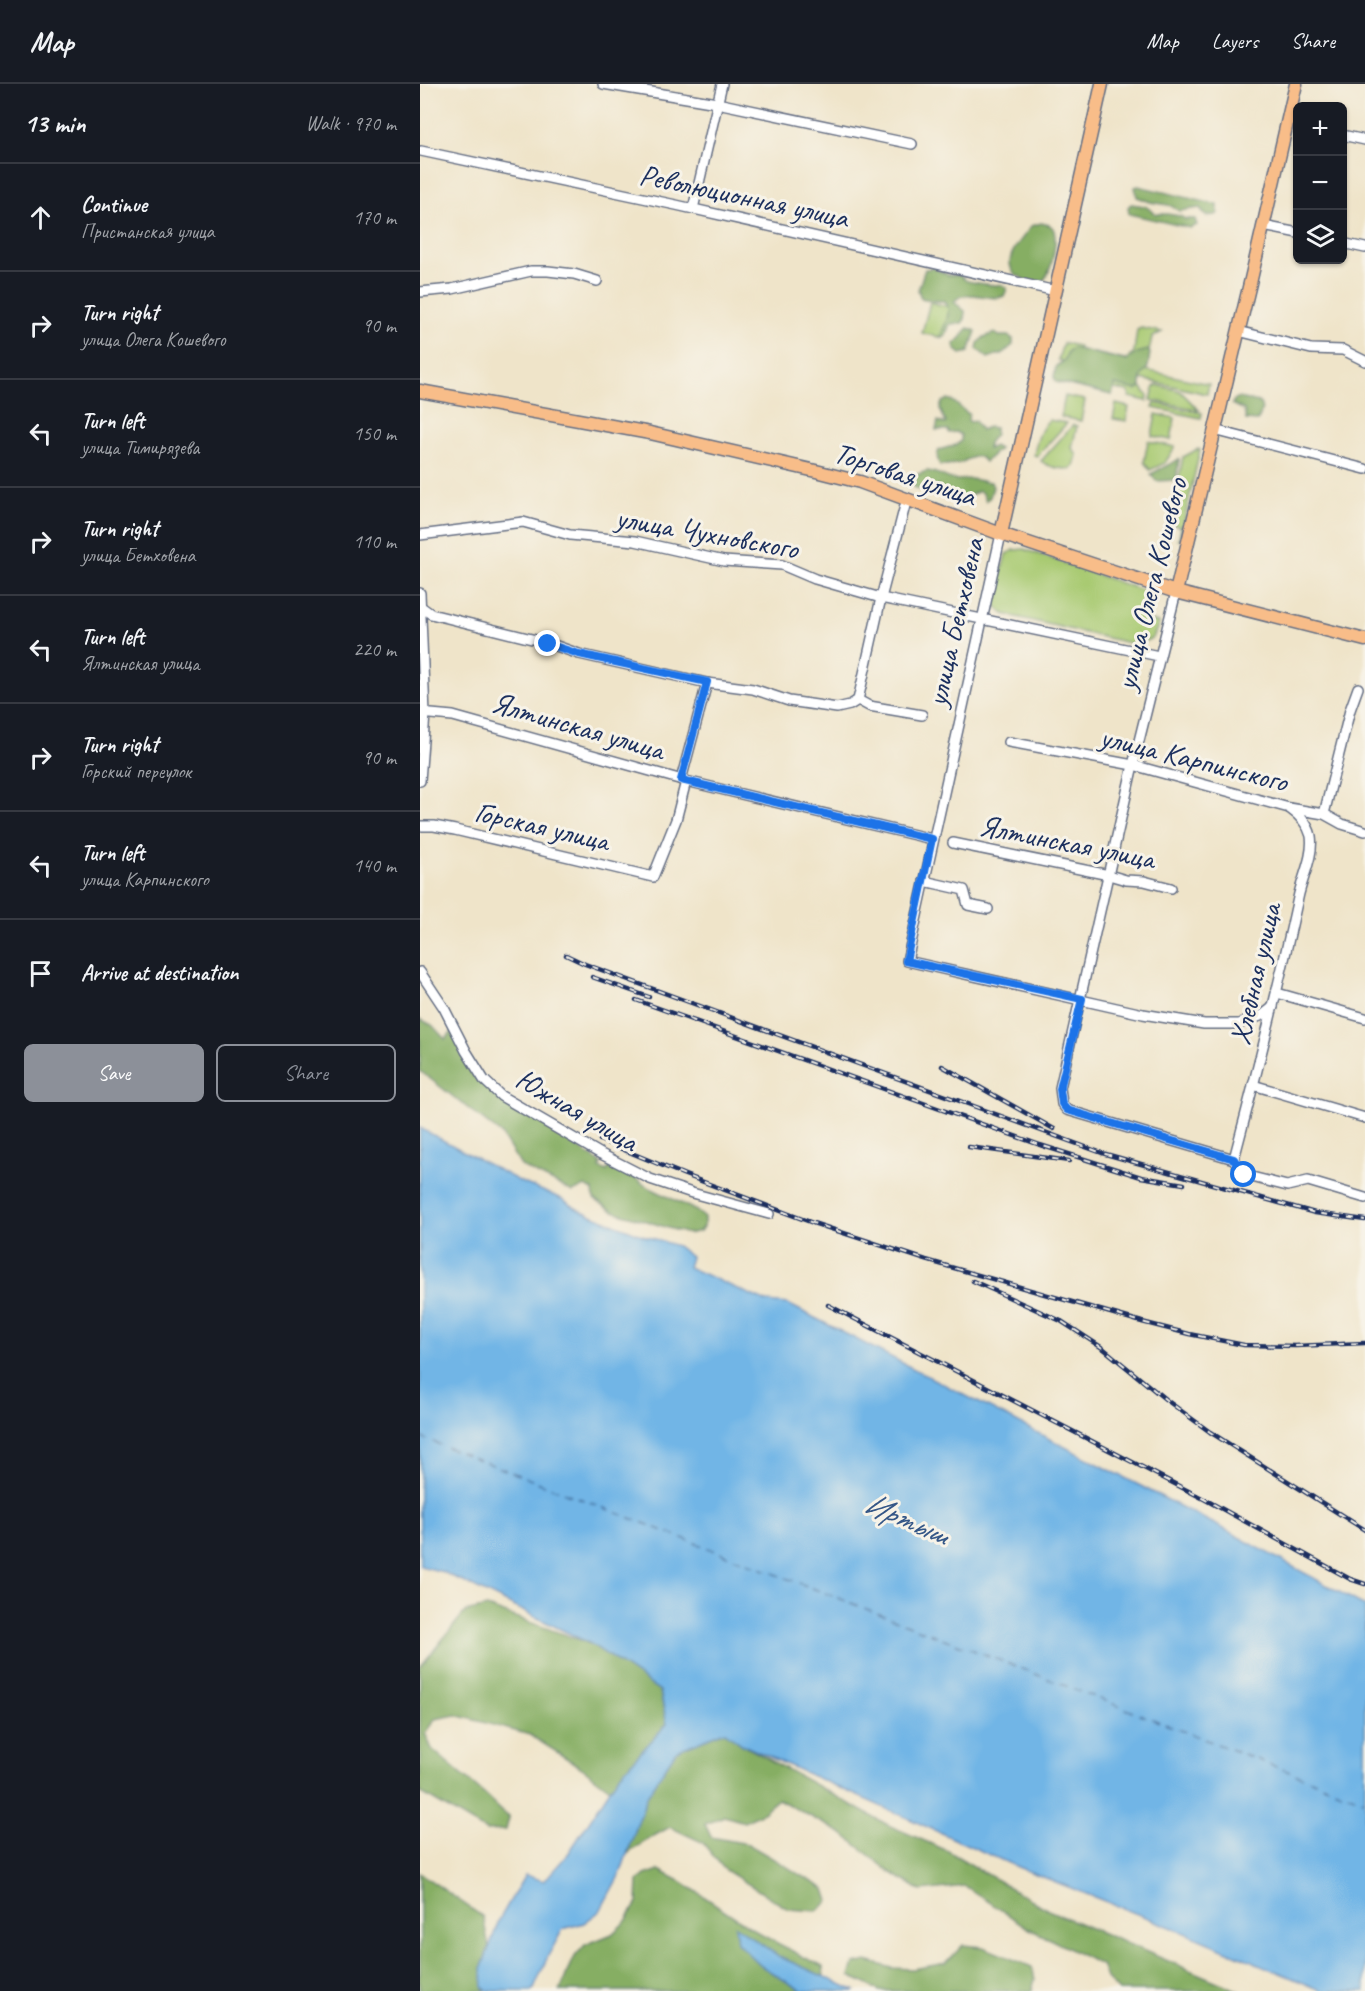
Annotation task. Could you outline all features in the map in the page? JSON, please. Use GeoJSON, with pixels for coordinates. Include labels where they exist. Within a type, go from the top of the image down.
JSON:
{"type":"FeatureCollection","features":[{"type":"Feature","properties":{"kind":"main road","name":"улица Бетховена"},"geometry":{"type":"LineString","coordinates":[[1001,534],[1102,84]]}},
{"type":"Feature","properties":{"kind":"main road","name":"улица Олега Кошевого"},"geometry":{"type":"LineString","coordinates":[[1176,592],[1263,226],[1292,123],[1296,84]]}},
{"type":"Feature","properties":{"kind":"main road","name":"Торговая улица"},"geometry":{"type":"LineString","coordinates":[[420,391],[650,433],[820,471],[860,482],[1001,534],[1176,592],[1365,640]]}},
{"type":"Feature","properties":{"kind":"street"},"geometry":{"type":"LineString","coordinates":[[603,84],[717,103],[912,144]]}},
{"type":"Feature","properties":{"kind":"street"},"geometry":{"type":"LineString","coordinates":[[693,209],[722,84]]}},
{"type":"Feature","properties":{"kind":"street"},"geometry":{"type":"LineString","coordinates":[[1347,136],[1365,140]]}},
{"type":"Feature","properties":{"kind":"street","name":"Революционная улица"},"geometry":{"type":"LineString","coordinates":[[421,151],[693,209],[1056,291]]}},
{"type":"Feature","properties":{"kind":"street"},"geometry":{"type":"LineString","coordinates":[[1263,226],[1293,232]]}},
{"type":"Feature","properties":{"kind":"street"},"geometry":{"type":"LineString","coordinates":[[1347,244],[1365,248]]}},
{"type":"Feature","properties":{"kind":"street"},"geometry":{"type":"LineString","coordinates":[[420,292],[452,289],[531,271],[574,274],[597,280]]}},
{"type":"Feature","properties":{"kind":"street"},"geometry":{"type":"LineString","coordinates":[[1238,331],[1311,349],[1343,350],[1365,361]]}},
{"type":"Feature","properties":{"kind":"street"},"geometry":{"type":"LineString","coordinates":[[1214,430],[1365,469]]}},
{"type":"Feature","properties":{"kind":"street"},"geometry":{"type":"LineString","coordinates":[[420,606],[431,614],[579,654],[707,682],[753,689],[789,701],[837,708],[850,705],[858,700],[907,498]]}},
{"type":"Feature","properties":{"kind":"street","name":"улица Чухновского"},"geometry":{"type":"LineString","coordinates":[[420,535],[523,522],[570,536],[635,541],[724,561],[782,565],[815,579],[881,598],[1160,656]]}},
{"type":"Feature","properties":{"kind":"street","name":"улица Бетховена"},"geometry":{"type":"LineString","coordinates":[[1001,534],[906,961],[1082,999]]}},
{"type":"Feature","properties":{"kind":"street","name":"улица Олега Кошевого"},"geometry":{"type":"LineString","coordinates":[[1176,592],[1133,765],[1060,1097],[1067,1110],[1234,1159]]}},
{"type":"Feature","properties":{"kind":"street"},"geometry":{"type":"LineString","coordinates":[[420,593],[423,714],[420,781]]}},
{"type":"Feature","properties":{"kind":"street"},"geometry":{"type":"LineString","coordinates":[[683,781],[707,682]]}},
{"type":"Feature","properties":{"kind":"street"},"geometry":{"type":"LineString","coordinates":[[1323,814],[1358,687]]}},
{"type":"Feature","properties":{"kind":"street"},"geometry":{"type":"LineString","coordinates":[[858,700],[869,706],[922,715]]}},
{"type":"Feature","properties":{"kind":"street","name":"Ялтинская улица"},"geometry":{"type":"LineString","coordinates":[[423,714],[453,716],[683,781],[932,839]]}},
{"type":"Feature","properties":{"kind":"street","name":"улица Карпинского"},"geometry":{"type":"LineString","coordinates":[[1009,742],[1133,765],[1289,808],[1323,814],[1342,824],[1365,831]]}},
{"type":"Feature","properties":{"kind":"street","name":"Горская улица"},"geometry":{"type":"LineString","coordinates":[[420,826],[455,830],[653,877],[676,820],[683,781]]}},
{"type":"Feature","properties":{"kind":"street","name":"Хлебная улица"},"geometry":{"type":"LineString","coordinates":[[1234,1159],[1277,993],[1311,846],[1311,835],[1307,824],[1289,808]]}},
{"type":"Feature","properties":{"kind":"street","name":"Ялтинская улица"},"geometry":{"type":"LineString","coordinates":[[953,843],[1171,888]]}},
{"type":"Feature","properties":{"kind":"street"},"geometry":{"type":"LineString","coordinates":[[924,881],[964,890],[968,905],[988,909]]}},
{"type":"Feature","properties":{"kind":"street","name":"Южная улица"},"geometry":{"type":"LineString","coordinates":[[420,972],[444,1008],[484,1080],[501,1096],[601,1154],[650,1179],[769,1214]]}},
{"type":"Feature","properties":{"kind":"street"},"geometry":{"type":"LineString","coordinates":[[1277,993],[1365,1018]]}},
{"type":"Feature","properties":{"kind":"street"},"geometry":{"type":"LineString","coordinates":[[1082,999],[1204,1024],[1228,1025],[1252,1020],[1273,1007]]}},
{"type":"Feature","properties":{"kind":"street"},"geometry":{"type":"LineString","coordinates":[[1253,1085],[1365,1118]]}},
{"type":"Feature","properties":{"kind":"street"},"geometry":{"type":"LineString","coordinates":[[1234,1159],[1244,1175],[1287,1186],[1308,1181],[1365,1198]]}},
{"type":"Feature","properties":{"kind":"green space"},"geometry":{"type":"Polygon","coordinates":[[[1135,187],[1218,205],[1218,213],[1206,216],[1200,208],[1179,211],[1168,205],[1149,202],[1137,197],[1135,187]]]}},
{"type":"Feature","properties":{"kind":"green space"},"geometry":{"type":"Polygon","coordinates":[[[1131,204],[1145,206],[1156,214],[1195,219],[1197,225],[1190,228],[1129,214],[1128,207],[1131,204]]]}},
{"type":"Feature","properties":{"kind":"green space"},"geometry":{"type":"Polygon","coordinates":[[[1041,223],[1050,225],[1054,230],[1054,251],[1046,277],[1034,285],[1016,276],[1010,263],[1014,250],[1031,226],[1041,223]]]}},
{"type":"Feature","properties":{"kind":"green space"},"geometry":{"type":"Polygon","coordinates":[[[934,268],[948,275],[959,275],[967,281],[1002,285],[1007,289],[1004,296],[998,298],[972,295],[959,297],[954,302],[965,311],[965,319],[962,323],[950,324],[946,334],[942,337],[940,336],[948,314],[947,305],[944,301],[921,298],[918,290],[925,269],[934,268]]]}},
{"type":"Feature","properties":{"kind":"green space"},"geometry":{"type":"Polygon","coordinates":[[[930,302],[950,307],[942,338],[922,333],[930,302]]]}},
{"type":"Feature","properties":{"kind":"green space"},"geometry":{"type":"Polygon","coordinates":[[[968,328],[976,331],[969,352],[961,354],[955,349],[954,344],[968,328]]]}},
{"type":"Feature","properties":{"kind":"green space"},"geometry":{"type":"Polygon","coordinates":[[[1141,328],[1162,332],[1152,337],[1145,370],[1209,384],[1207,394],[1058,360],[1063,343],[1079,346],[1078,349],[1125,360],[1134,352],[1137,330],[1141,328]]]}},
{"type":"Feature","properties":{"kind":"green space"},"geometry":{"type":"Polygon","coordinates":[[[995,333],[1013,339],[1013,345],[1001,355],[988,358],[977,349],[978,343],[984,337],[995,333]]]}},
{"type":"Feature","properties":{"kind":"green space"},"geometry":{"type":"Polygon","coordinates":[[[1073,348],[1127,361],[1137,353],[1148,350],[1150,353],[1148,367],[1141,377],[1141,387],[1136,390],[1115,385],[1112,395],[1056,382],[1054,377],[1056,366],[1064,361],[1068,351],[1073,348]]]}},
{"type":"Feature","properties":{"kind":"green space"},"geometry":{"type":"Polygon","coordinates":[[[1137,381],[1148,396],[1147,401],[1129,397],[1127,391],[1094,387],[1137,381]]]}},
{"type":"Feature","properties":{"kind":"green space"},"geometry":{"type":"Polygon","coordinates":[[[1157,385],[1180,391],[1199,410],[1151,400],[1154,387],[1157,385]]]}},
{"type":"Feature","properties":{"kind":"green space"},"geometry":{"type":"Polygon","coordinates":[[[1065,396],[1085,400],[1081,421],[1061,417],[1065,396]]]}},
{"type":"Feature","properties":{"kind":"green space"},"geometry":{"type":"Polygon","coordinates":[[[1238,398],[1259,402],[1262,409],[1257,421],[1246,420],[1244,410],[1232,404],[1238,398]]]}},
{"type":"Feature","properties":{"kind":"green space"},"geometry":{"type":"Polygon","coordinates":[[[948,399],[969,414],[968,420],[975,421],[981,430],[988,427],[995,428],[995,434],[988,443],[988,449],[994,446],[999,449],[985,462],[976,456],[958,464],[940,465],[937,458],[939,450],[956,445],[961,441],[961,435],[956,432],[936,430],[938,421],[946,423],[940,409],[942,402],[948,399]]]}},
{"type":"Feature","properties":{"kind":"green space"},"geometry":{"type":"Polygon","coordinates":[[[1155,403],[1202,413],[1201,418],[1153,408],[1155,403]]]}},
{"type":"Feature","properties":{"kind":"green space"},"geometry":{"type":"Polygon","coordinates":[[[1116,404],[1129,407],[1126,421],[1113,419],[1116,404]]]}},
{"type":"Feature","properties":{"kind":"green space"},"geometry":{"type":"Polygon","coordinates":[[[1156,414],[1175,418],[1171,440],[1152,436],[1156,414]]]}},
{"type":"Feature","properties":{"kind":"green space"},"geometry":{"type":"Polygon","coordinates":[[[1049,420],[1067,423],[1037,456],[1034,455],[1041,431],[1049,420]]]}},
{"type":"Feature","properties":{"kind":"green space"},"geometry":{"type":"Polygon","coordinates":[[[1073,425],[1077,426],[1072,448],[1077,455],[1074,466],[1070,469],[1059,468],[1041,461],[1073,425]]]}},
{"type":"Feature","properties":{"kind":"green space"},"geometry":{"type":"Polygon","coordinates":[[[1148,441],[1175,447],[1165,463],[1150,470],[1144,462],[1148,441]]]}},
{"type":"Feature","properties":{"kind":"green space"},"geometry":{"type":"Polygon","coordinates":[[[1200,450],[1180,540],[1178,540],[1181,527],[1170,524],[1183,457],[1200,450]]]}},
{"type":"Feature","properties":{"kind":"green space"},"geometry":{"type":"Polygon","coordinates":[[[1179,459],[1176,480],[1156,481],[1151,474],[1179,459]]]}},
{"type":"Feature","properties":{"kind":"green space"},"geometry":{"type":"Polygon","coordinates":[[[927,471],[954,480],[971,479],[991,482],[993,487],[990,497],[986,501],[979,491],[966,498],[947,492],[943,494],[938,486],[931,491],[916,489],[912,479],[927,471]]]}},
{"type":"Feature","properties":{"kind":"green space"},"geometry":{"type":"Polygon","coordinates":[[[1024,549],[1147,592],[1140,617],[1159,623],[1153,638],[1143,642],[1129,643],[1004,614],[996,607],[995,598],[1006,554],[1024,549]]]}},
{"type":"Feature","properties":{"kind":"green space"},"geometry":{"type":"Polygon","coordinates":[[[420,1019],[432,1025],[445,1039],[452,1032],[485,1084],[601,1163],[600,1168],[607,1171],[609,1168],[632,1176],[646,1186],[695,1210],[704,1217],[704,1225],[700,1231],[688,1234],[613,1211],[594,1199],[593,1190],[585,1186],[573,1192],[521,1166],[501,1134],[420,1071],[420,1019]]]}},
{"type":"Feature","properties":{"kind":"green space"},"geometry":{"type":"Polygon","coordinates":[[[487,1607],[591,1644],[660,1691],[667,1724],[618,1777],[610,1789],[530,1735],[456,1715],[435,1719],[425,1733],[432,1749],[509,1818],[506,1830],[486,1831],[420,1792],[420,1667],[465,1612],[487,1607]]]}},
{"type":"Feature","properties":{"kind":"green space"},"geometry":{"type":"Polygon","coordinates":[[[724,1731],[743,1745],[888,1825],[948,1851],[1048,1910],[1239,1991],[1119,1991],[1106,1978],[1101,1965],[1028,1928],[965,1886],[921,1891],[890,1872],[843,1834],[778,1799],[759,1815],[744,1822],[724,1816],[705,1824],[711,1837],[748,1844],[825,1889],[829,1901],[817,1911],[788,1909],[724,1869],[702,1842],[670,1827],[627,1854],[647,1796],[676,1751],[724,1731]]]}},
{"type":"Feature","properties":{"kind":"green space"},"geometry":{"type":"Polygon","coordinates":[[[659,1870],[682,1882],[762,1935],[823,1967],[824,1977],[780,1957],[736,1929],[737,1943],[761,1966],[802,1991],[560,1991],[572,1960],[585,1945],[612,1934],[626,1921],[637,1903],[638,1881],[645,1875],[659,1870]]]}},
{"type":"Feature","properties":{"kind":"green space"},"geometry":{"type":"Polygon","coordinates":[[[420,1873],[483,1917],[489,1947],[482,1967],[485,1991],[420,1991],[420,1873]]]}},
{"type":"Feature","properties":{"kind":"green space"},"geometry":{"type":"Polygon","coordinates":[[[963,1945],[983,1947],[1032,1967],[1035,1979],[1032,1991],[880,1991],[850,1976],[854,1964],[867,1961],[892,1968],[913,1969],[946,1963],[963,1945]]]}},
{"type":"Feature","properties":{"kind":"water","name":"Иртыш"},"geometry":{"type":"Polygon","coordinates":[[[420,1128],[521,1182],[562,1199],[579,1210],[639,1234],[677,1246],[691,1257],[688,1267],[767,1302],[788,1304],[1224,1529],[1365,1606],[1365,1991],[1323,1991],[1173,1928],[1015,1866],[743,1745],[724,1731],[676,1751],[647,1796],[621,1872],[600,1911],[584,1923],[563,1929],[534,1989],[532,1991],[489,1991],[483,1988],[482,1967],[499,1920],[525,1875],[544,1881],[568,1854],[618,1777],[667,1724],[660,1691],[591,1644],[443,1572],[420,1566],[420,1128]]]}},
{"type":"Feature","properties":{"kind":"water"},"geometry":{"type":"Polygon","coordinates":[[[735,1926],[780,1957],[856,1991],[802,1991],[761,1966],[737,1943],[735,1926]]]}},
{"type":"Feature","properties":{"kind":"ferry route"},"geometry":{"type":"LineString","coordinates":[[420,1437],[1365,1801]]}},
{"type":"Feature","properties":{"kind":"railway"},"geometry":{"type":"LineString","coordinates":[[566,955],[585,964],[1102,1153],[1315,1213],[1365,1220]]}},
{"type":"Feature","properties":{"kind":"railway"},"geometry":{"type":"LineString","coordinates":[[592,977],[649,997]]}},
{"type":"Feature","properties":{"kind":"railway"},"geometry":{"type":"LineString","coordinates":[[636,1000],[1040,1145],[1141,1177],[1184,1184]]}},
{"type":"Feature","properties":{"kind":"railway"},"geometry":{"type":"LineString","coordinates":[[942,1066],[1054,1129]]}},
{"type":"Feature","properties":{"kind":"railway"},"geometry":{"type":"LineString","coordinates":[[600,1140],[813,1223],[926,1260],[1142,1322],[1244,1345],[1295,1346],[1365,1343]]}},
{"type":"Feature","properties":{"kind":"railway"},"geometry":{"type":"LineString","coordinates":[[969,1147],[1069,1161]]}},
{"type":"Feature","properties":{"kind":"railway"},"geometry":{"type":"LineString","coordinates":[[973,1281],[1061,1321],[1104,1349],[1210,1432],[1365,1530]]}},
{"type":"Feature","properties":{"kind":"railway"},"geometry":{"type":"LineString","coordinates":[[828,1305],[1204,1499],[1350,1579],[1365,1584]]}},
{"type":"Feature","properties":{"kind":"route"},"geometry":{"type":"LineString","coordinates":[[548,644],[579,654],[707,682],[681,780],[932,839],[906,961],[1082,999],[1060,1089],[1062,1104],[1067,1110],[1234,1159],[1244,1175]]}}]}
